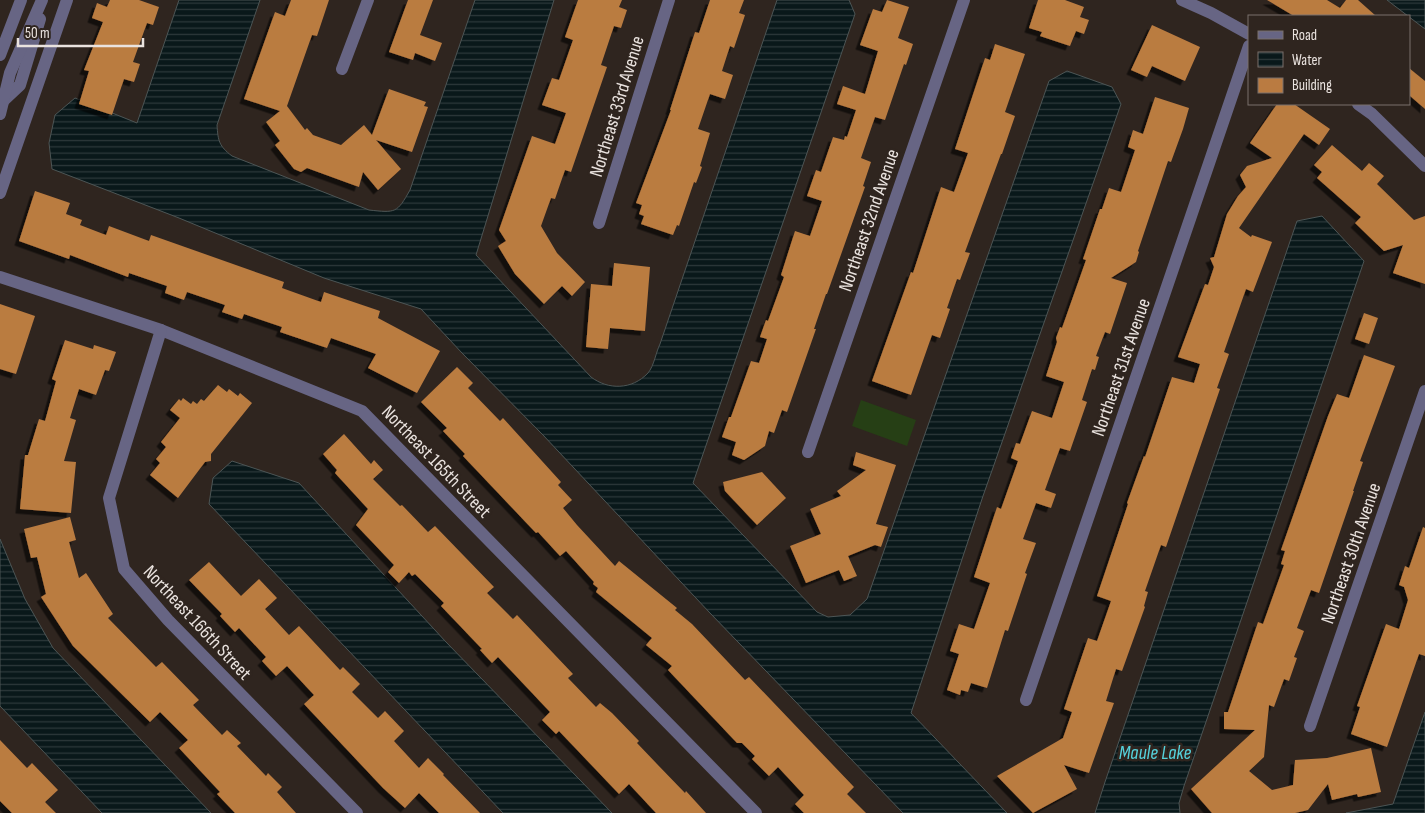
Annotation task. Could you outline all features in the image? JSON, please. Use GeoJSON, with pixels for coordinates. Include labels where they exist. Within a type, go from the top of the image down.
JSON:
{"type":"FeatureCollection","features":[{"type":"Feature","properties":{"kind":"street"},"geometry":{"type":"LineString","coordinates":[[0,55],[21,0]]}},
{"type":"Feature","properties":{"kind":"street"},"geometry":{"type":"LineString","coordinates":[[0,114],[4,100],[20,85],[44,0]]}},
{"type":"Feature","properties":{"kind":"street"},"geometry":{"type":"LineString","coordinates":[[0,193],[67,0]]}},
{"type":"Feature","properties":{"kind":"street"},"geometry":{"type":"LineString","coordinates":[[342,69],[368,0]]}},
{"type":"Feature","properties":{"kind":"street","name":"Northeast 33rd Avenue"},"geometry":{"type":"LineString","coordinates":[[599,223],[668,0]]}},
{"type":"Feature","properties":{"kind":"street","name":"Northeast 32nd Avenue"},"geometry":{"type":"LineString","coordinates":[[808,452],[964,0]]}},
{"type":"Feature","properties":{"kind":"street"},"geometry":{"type":"LineString","coordinates":[[1182,0],[1211,13],[1248,33]]}},
{"type":"Feature","properties":{"kind":"street","name":"Northeast 31st Avenue"},"geometry":{"type":"LineString","coordinates":[[1026,700],[1248,49]]}},
{"type":"Feature","properties":{"kind":"street"},"geometry":{"type":"LineString","coordinates":[[1359,105],[1372,114],[1425,166]]}},
{"type":"Feature","properties":{"kind":"street","name":"Northeast 165th Street"},"geometry":{"type":"LineString","coordinates":[[0,277],[161,330],[362,411],[756,813]]}},
{"type":"Feature","properties":{"kind":"street","name":"Northeast 166th Street"},"geometry":{"type":"LineString","coordinates":[[161,330],[109,498],[124,569],[168,620],[357,813]]}},
{"type":"Feature","properties":{"kind":"street","name":"Northeast 30th Avenue"},"geometry":{"type":"LineString","coordinates":[[1310,726],[1425,391]]}},
{"type":"Feature","properties":{"kind":"green space"},"geometry":{"type":"Polygon","coordinates":[[[861,400],[916,420],[907,446],[852,426],[861,400]]]}},
{"type":"Feature","properties":{"kind":"water"},"geometry":{"type":"Polygon","coordinates":[[[179,0],[260,0],[217,125],[219,139],[224,149],[232,156],[369,210],[390,211],[395,210],[402,203],[410,190],[475,0],[554,0],[476,255],[591,377],[605,384],[620,386],[635,383],[642,379],[652,367],[777,0],[849,0],[855,14],[693,483],[817,612],[828,617],[850,615],[867,599],[1049,81],[1067,71],[1112,87],[1121,104],[983,496],[911,713],[1007,813],[903,813],[421,309],[324,278],[179,218],[52,169],[49,143],[55,115],[75,98],[137,123],[179,0]]]}},
{"type":"Feature","properties":{"kind":"water"},"geometry":{"type":"Polygon","coordinates":[[[1387,0],[1425,0],[1425,29],[1410,18],[1410,15],[1407,15],[1387,0]]]}},
{"type":"Feature","properties":{"kind":"water","name":"Maule Lake"},"geometry":{"type":"Polygon","coordinates":[[[1322,216],[1364,261],[1184,786],[1179,803],[1180,813],[1095,813],[1297,221],[1322,216]]]}},
{"type":"Feature","properties":{"kind":"water"},"geometry":{"type":"Polygon","coordinates":[[[232,461],[299,483],[446,642],[612,813],[503,813],[209,504],[213,478],[232,461]]]}},
{"type":"Feature","properties":{"kind":"water"},"geometry":{"type":"Polygon","coordinates":[[[0,539],[25,599],[53,648],[211,813],[102,813],[0,706],[0,539]]]}},
{"type":"Feature","properties":{"kind":"water"},"geometry":{"type":"Polygon","coordinates":[[[1425,712],[1425,813],[1346,813],[1393,804],[1425,712]]]}},
{"type":"Feature","properties":{"kind":"building"},"geometry":{"type":"Polygon","coordinates":[[[110,0],[139,0],[159,7],[153,25],[147,23],[133,62],[140,64],[134,82],[124,79],[112,115],[79,104],[89,71],[84,70],[103,22],[92,18],[97,3],[107,7],[110,0]]]}},
{"type":"Feature","properties":{"kind":"building"},"geometry":{"type":"Polygon","coordinates":[[[291,0],[329,0],[317,36],[312,35],[287,106],[305,130],[307,128],[313,135],[341,145],[364,125],[372,135],[389,89],[426,102],[424,106],[428,107],[412,152],[376,140],[401,169],[378,190],[363,172],[359,187],[307,168],[301,172],[294,169],[275,145],[280,141],[266,122],[280,111],[244,99],[275,12],[285,16],[291,0]]]}},
{"type":"Feature","properties":{"kind":"building"},"geometry":{"type":"Polygon","coordinates":[[[408,0],[433,0],[420,35],[442,43],[435,61],[415,53],[413,60],[389,52],[408,0]]]}},
{"type":"Feature","properties":{"kind":"building"},"geometry":{"type":"Polygon","coordinates":[[[578,0],[622,0],[619,7],[627,10],[621,28],[614,26],[601,65],[607,67],[571,172],[565,170],[555,199],[551,198],[541,226],[557,253],[585,282],[572,296],[562,286],[544,304],[515,274],[498,246],[506,241],[499,230],[532,136],[555,144],[566,113],[542,105],[552,78],[559,80],[573,40],[565,37],[578,0]]]}},
{"type":"Feature","properties":{"kind":"building"},"geometry":{"type":"Polygon","coordinates":[[[710,0],[744,0],[739,13],[745,15],[734,48],[730,46],[722,71],[733,75],[725,99],[710,94],[698,129],[710,133],[700,166],[702,167],[696,183],[694,182],[679,226],[677,225],[673,235],[641,224],[644,216],[639,214],[642,205],[636,203],[671,110],[695,32],[699,33],[710,0]]]}},
{"type":"Feature","properties":{"kind":"building"},"geometry":{"type":"Polygon","coordinates":[[[887,0],[909,7],[898,38],[913,44],[906,65],[904,64],[885,120],[875,117],[861,158],[871,162],[863,186],[865,187],[826,294],[787,412],[782,410],[774,433],[769,431],[765,446],[744,460],[732,455],[736,442],[722,437],[751,361],[759,363],[767,339],[760,337],[784,277],[781,275],[795,231],[810,236],[822,201],[807,196],[816,170],[821,172],[833,137],[844,140],[845,136],[847,137],[856,110],[837,104],[843,86],[865,94],[878,51],[860,45],[873,9],[882,12],[887,0]]]}},
{"type":"Feature","properties":{"kind":"building"},"geometry":{"type":"Polygon","coordinates":[[[1038,0],[1065,0],[1084,7],[1080,17],[1089,20],[1084,34],[1076,31],[1070,46],[1040,36],[1042,32],[1029,28],[1038,0]]]}},
{"type":"Feature","properties":{"kind":"building"},"geometry":{"type":"Polygon","coordinates":[[[1267,0],[1327,0],[1340,8],[1346,0],[1358,0],[1375,15],[1292,15],[1267,0]]]}},
{"type":"Feature","properties":{"kind":"building"},"geometry":{"type":"Polygon","coordinates":[[[1152,25],[1200,47],[1185,81],[1152,66],[1147,77],[1131,70],[1152,25]]]}},
{"type":"Feature","properties":{"kind":"building"},"geometry":{"type":"Polygon","coordinates":[[[995,44],[1025,54],[1005,112],[1015,116],[965,252],[970,253],[960,280],[957,279],[947,308],[950,309],[940,338],[932,335],[911,395],[872,381],[911,272],[913,273],[941,187],[954,192],[968,153],[955,149],[985,58],[990,60],[995,44]]]}},
{"type":"Feature","properties":{"kind":"building"},"geometry":{"type":"Polygon","coordinates":[[[1410,69],[1425,81],[1425,109],[1410,96],[1410,69]]]}},
{"type":"Feature","properties":{"kind":"building"},"geometry":{"type":"Polygon","coordinates":[[[1155,97],[1189,108],[1183,129],[1171,162],[1168,161],[1136,262],[1111,278],[1127,283],[1110,334],[1105,332],[1096,356],[1099,357],[1095,370],[1092,369],[1082,400],[1087,402],[1070,451],[1060,448],[1045,490],[1056,494],[1051,508],[1036,503],[1023,539],[1036,543],[1008,631],[1005,630],[987,688],[971,683],[968,692],[961,690],[960,695],[947,690],[959,654],[950,651],[959,624],[974,629],[990,583],[974,577],[997,507],[1001,509],[1018,461],[1011,458],[1016,443],[1020,444],[1032,411],[1052,418],[1064,382],[1046,376],[1057,342],[1056,338],[1060,327],[1062,328],[1086,260],[1083,259],[1100,209],[1102,209],[1109,188],[1121,192],[1135,150],[1128,147],[1133,130],[1143,134],[1155,97]]]}},
{"type":"Feature","properties":{"kind":"building"},"geometry":{"type":"Polygon","coordinates":[[[1276,105],[1295,105],[1330,129],[1319,145],[1304,134],[1239,228],[1251,237],[1252,235],[1272,242],[1253,292],[1246,289],[1224,352],[1229,354],[1217,388],[1220,389],[1166,547],[1161,545],[1145,591],[1148,592],[1145,607],[1122,671],[1116,669],[1106,701],[1114,703],[1089,773],[1064,765],[1077,789],[1033,813],[997,776],[1063,738],[1072,712],[1064,709],[1088,638],[1097,641],[1111,601],[1097,596],[1127,503],[1172,377],[1194,383],[1200,364],[1178,357],[1205,284],[1208,285],[1214,267],[1210,258],[1214,257],[1227,214],[1246,187],[1240,175],[1247,166],[1272,158],[1250,143],[1276,105]]]}},
{"type":"Feature","properties":{"kind":"building"},"geometry":{"type":"Polygon","coordinates":[[[1332,145],[1362,171],[1369,163],[1384,176],[1377,184],[1414,220],[1425,216],[1425,284],[1393,273],[1403,245],[1384,251],[1355,223],[1361,217],[1317,178],[1322,172],[1314,165],[1332,145]]]}},
{"type":"Feature","properties":{"kind":"building"},"geometry":{"type":"Polygon","coordinates":[[[35,191],[70,203],[66,214],[82,220],[80,225],[106,235],[109,226],[149,241],[151,235],[284,282],[282,288],[321,302],[324,292],[380,311],[378,318],[440,351],[417,393],[368,368],[376,354],[331,338],[327,348],[280,332],[282,327],[244,314],[242,319],[222,312],[225,305],[187,292],[184,300],[165,293],[167,286],[129,273],[128,277],[70,255],[69,259],[19,241],[35,191]]]}},
{"type":"Feature","properties":{"kind":"building"},"geometry":{"type":"Polygon","coordinates":[[[614,263],[650,267],[645,331],[610,328],[608,349],[586,347],[591,284],[612,286],[614,263]]]}},
{"type":"Feature","properties":{"kind":"building"},"geometry":{"type":"Polygon","coordinates":[[[0,304],[35,316],[16,374],[0,369],[0,304]]]}},
{"type":"Feature","properties":{"kind":"building"},"geometry":{"type":"Polygon","coordinates":[[[1364,313],[1378,318],[1369,344],[1355,339],[1364,313]]]}},
{"type":"Feature","properties":{"kind":"building"},"geometry":{"type":"Polygon","coordinates":[[[65,340],[93,349],[94,345],[116,352],[109,371],[105,370],[96,395],[79,389],[70,418],[76,420],[64,461],[76,462],[71,513],[20,509],[25,455],[28,455],[39,419],[45,421],[56,381],[52,379],[65,340]]]}},
{"type":"Feature","properties":{"kind":"building"},"geometry":{"type":"Polygon","coordinates":[[[1364,355],[1395,366],[1360,461],[1363,462],[1354,491],[1319,593],[1311,590],[1297,628],[1304,631],[1294,657],[1297,658],[1289,681],[1284,679],[1274,707],[1269,705],[1264,757],[1249,771],[1272,790],[1293,785],[1295,760],[1327,758],[1371,748],[1381,792],[1358,797],[1357,794],[1332,800],[1328,784],[1308,810],[1295,813],[1212,813],[1191,789],[1255,730],[1224,729],[1224,712],[1228,712],[1258,622],[1263,624],[1284,565],[1281,564],[1285,551],[1281,550],[1328,416],[1337,394],[1349,398],[1364,355]]]}},
{"type":"Feature","properties":{"kind":"building"},"geometry":{"type":"Polygon","coordinates":[[[457,367],[473,383],[468,388],[500,421],[503,418],[561,482],[558,485],[572,500],[563,508],[577,525],[615,566],[619,561],[677,608],[675,610],[692,624],[745,680],[749,677],[854,787],[847,794],[866,813],[804,813],[795,804],[804,795],[778,767],[769,776],[752,759],[755,756],[742,743],[737,743],[668,670],[672,666],[646,645],[652,638],[596,592],[598,588],[593,584],[594,582],[566,551],[560,556],[463,456],[465,454],[443,431],[447,428],[421,402],[457,367]]]}},
{"type":"Feature","properties":{"kind":"building"},"geometry":{"type":"Polygon","coordinates":[[[218,385],[227,392],[229,389],[238,396],[240,393],[252,403],[211,454],[211,461],[205,462],[178,498],[150,475],[160,463],[156,459],[166,447],[161,442],[180,418],[170,410],[179,399],[181,401],[183,398],[191,404],[193,401],[197,404],[201,399],[204,401],[218,385]]]}},
{"type":"Feature","properties":{"kind":"building"},"geometry":{"type":"Polygon","coordinates":[[[344,434],[371,464],[374,460],[383,470],[373,479],[428,532],[435,526],[494,587],[487,593],[513,619],[517,615],[573,674],[568,678],[596,707],[600,703],[612,713],[639,741],[637,743],[706,813],[656,813],[629,784],[619,794],[559,731],[556,734],[542,720],[550,712],[498,657],[492,663],[480,650],[482,649],[441,606],[444,603],[415,574],[412,576],[409,572],[399,583],[388,572],[394,565],[356,525],[368,509],[335,473],[337,470],[323,454],[344,434]]]}},
{"type":"Feature","properties":{"kind":"building"},"geometry":{"type":"Polygon","coordinates":[[[856,452],[896,465],[876,524],[888,527],[881,547],[875,545],[848,556],[857,576],[844,581],[839,570],[806,583],[790,546],[821,534],[810,509],[841,496],[837,491],[866,470],[853,465],[856,452]]]}},
{"type":"Feature","properties":{"kind":"building"},"geometry":{"type":"Polygon","coordinates":[[[762,472],[786,498],[757,525],[725,491],[723,482],[762,472]]]}},
{"type":"Feature","properties":{"kind":"building"},"geometry":{"type":"Polygon","coordinates":[[[70,517],[76,540],[69,542],[79,578],[86,573],[113,614],[108,618],[156,667],[162,662],[199,700],[193,705],[222,735],[227,730],[241,743],[237,746],[266,776],[268,773],[282,787],[277,792],[296,813],[235,813],[217,794],[220,792],[179,748],[188,740],[160,712],[150,722],[73,646],[41,597],[46,594],[37,557],[31,558],[24,529],[70,517]]]}},
{"type":"Feature","properties":{"kind":"building"},"geometry":{"type":"Polygon","coordinates":[[[1423,527],[1425,528],[1425,656],[1419,654],[1387,747],[1351,734],[1360,707],[1357,706],[1386,624],[1399,629],[1408,600],[1404,587],[1399,585],[1405,566],[1409,568],[1423,527]]]}},
{"type":"Feature","properties":{"kind":"building"},"geometry":{"type":"Polygon","coordinates":[[[209,562],[241,596],[259,579],[277,598],[265,609],[289,635],[299,626],[340,670],[343,667],[360,684],[352,692],[378,718],[385,711],[404,731],[394,741],[419,768],[428,758],[480,813],[439,813],[419,793],[405,808],[383,788],[304,704],[314,695],[287,666],[276,676],[262,661],[266,657],[239,628],[235,632],[220,616],[222,614],[189,580],[209,562]]]}},
{"type":"Feature","properties":{"kind":"building"},"geometry":{"type":"Polygon","coordinates":[[[0,740],[27,768],[32,763],[58,790],[45,802],[56,813],[12,813],[0,801],[0,740]]]}}]}
